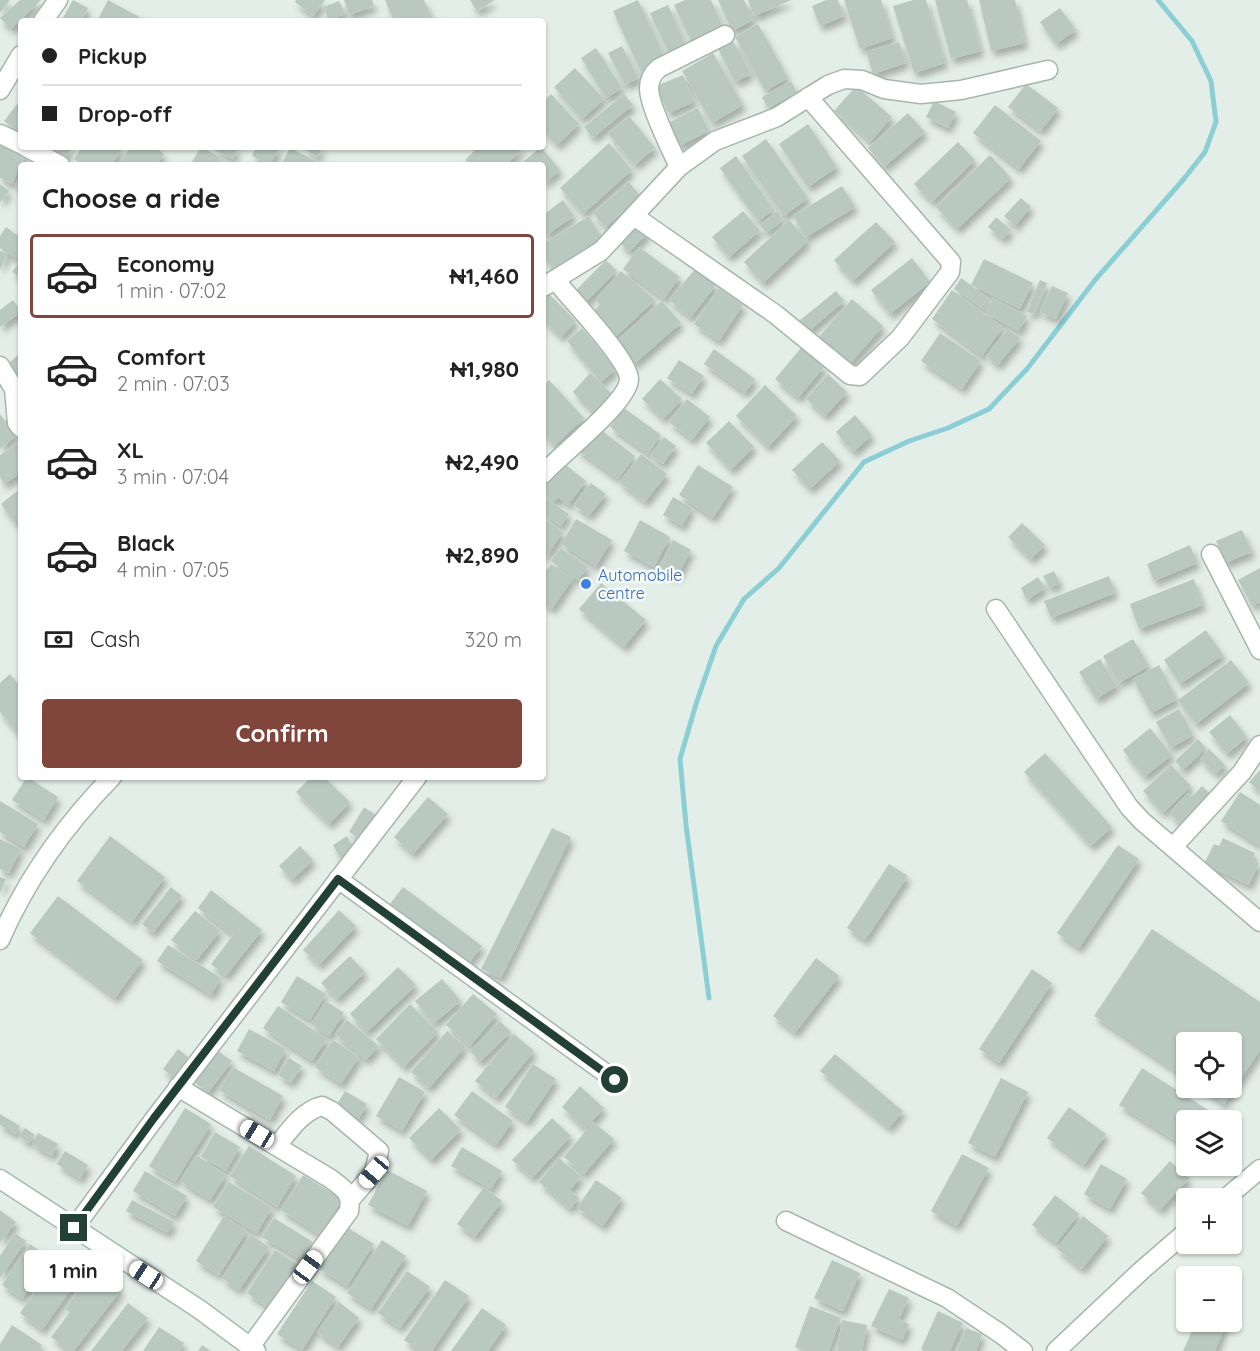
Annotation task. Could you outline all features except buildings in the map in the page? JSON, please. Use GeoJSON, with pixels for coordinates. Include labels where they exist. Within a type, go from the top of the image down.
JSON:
{"type":"FeatureCollection","features":[{"type":"Feature","properties":{"kind":"street"},"geometry":{"type":"LineString","coordinates":[[45,18],[58,0]]}},
{"type":"Feature","properties":{"kind":"street"},"geometry":{"type":"LineString","coordinates":[[679,167],[650,97],[650,81],[659,68],[725,35]]}},
{"type":"Feature","properties":{"kind":"street"},"geometry":{"type":"LineString","coordinates":[[0,90],[18,60]]}},
{"type":"Feature","properties":{"kind":"street"},"geometry":{"type":"LineString","coordinates":[[549,455],[605,417],[625,392],[629,380],[623,361],[549,284],[601,251],[679,167],[715,141],[777,117],[828,85],[844,80],[862,80],[884,89],[921,94],[960,90],[1048,70]]}},
{"type":"Feature","properties":{"kind":"street"},"geometry":{"type":"LineString","coordinates":[[634,216],[775,315],[850,375],[860,376],[900,338],[950,272],[951,262],[808,97]]}},
{"type":"Feature","properties":{"kind":"street"},"geometry":{"type":"LineString","coordinates":[[0,134],[18,143]]}},
{"type":"Feature","properties":{"kind":"street"},"geometry":{"type":"LineString","coordinates":[[32,150],[54,162]]}},
{"type":"Feature","properties":{"kind":"street"},"geometry":{"type":"LineString","coordinates":[[0,366],[18,424]]}},
{"type":"Feature","properties":{"kind":"street"},"geometry":{"type":"LineString","coordinates":[[1212,554],[1260,650]]}},
{"type":"Feature","properties":{"kind":"street"},"geometry":{"type":"LineString","coordinates":[[996,609],[1130,807],[1142,821],[1260,922]]}},
{"type":"Feature","properties":{"kind":"street"},"geometry":{"type":"LineString","coordinates":[[1173,847],[1242,772],[1260,746]]}},
{"type":"Feature","properties":{"kind":"street"},"geometry":{"type":"LineString","coordinates":[[2,928],[37,868],[87,802],[109,780]]}},
{"type":"Feature","properties":{"kind":"street"},"geometry":{"type":"LineString","coordinates":[[74,1228],[178,1087],[415,780]]}},
{"type":"Feature","properties":{"kind":"street"},"geometry":{"type":"LineString","coordinates":[[338,879],[615,1080]]}},
{"type":"Feature","properties":{"kind":"street"},"geometry":{"type":"LineString","coordinates":[[178,1087],[331,1179],[345,1190],[351,1200]]}},
{"type":"Feature","properties":{"kind":"street"},"geometry":{"type":"LineString","coordinates":[[0,1179],[199,1310],[253,1349],[349,1211],[351,1200],[374,1172],[379,1151],[332,1111],[322,1106],[314,1108],[297,1122],[277,1146]]}},
{"type":"Feature","properties":{"kind":"street"},"geometry":{"type":"LineString","coordinates":[[1238,1188],[1260,1169]]}},
{"type":"Feature","properties":{"kind":"street"},"geometry":{"type":"LineString","coordinates":[[786,1221],[947,1298],[1023,1351]]}},
{"type":"Feature","properties":{"kind":"street"},"geometry":{"type":"LineString","coordinates":[[1056,1351],[1176,1241]]}},
{"type":"Feature","properties":{"kind":"waterway"},"geometry":{"type":"LineString","coordinates":[[709,998],[686,825],[680,759],[716,646],[744,599],[779,568],[864,462],[989,409],[1027,369],[1095,280],[1205,152],[1216,122],[1211,81],[1192,41],[1158,0]]}},
{"type":"Feature","properties":{"kind":"place","name":"Automobile centre"},"geometry":{"type":"Point","coordinates":[586,584]}},
{"type":"Feature","properties":{"kind":"route"},"geometry":{"type":"LineString","coordinates":[[74,1228],[154,1118],[338,879],[615,1080]]}}]}
